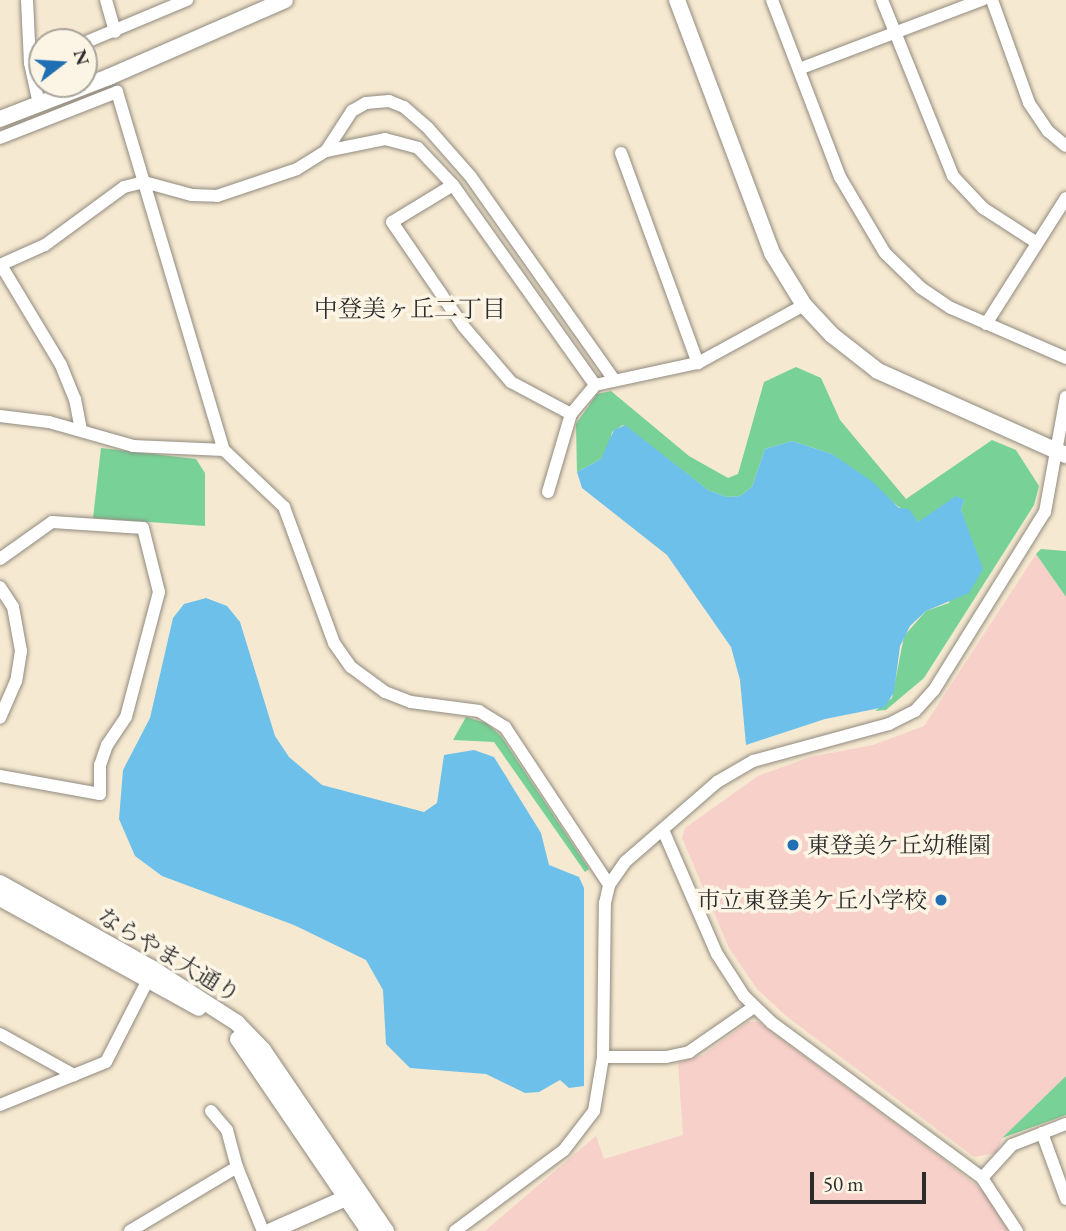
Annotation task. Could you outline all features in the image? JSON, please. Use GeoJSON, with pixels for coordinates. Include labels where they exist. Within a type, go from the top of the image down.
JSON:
{"type":"FeatureCollection","features":[{"type":"Feature","properties":{"kind":"street"},"geometry":{"type":"LineString","coordinates":[[27,0],[31,28]]}},
{"type":"Feature","properties":{"kind":"street"},"geometry":{"type":"LineString","coordinates":[[106,0],[115,32]]}},
{"type":"Feature","properties":{"kind":"street"},"geometry":{"type":"LineString","coordinates":[[98,38],[187,0]]}},
{"type":"Feature","properties":{"kind":"street"},"geometry":{"type":"LineString","coordinates":[[0,119],[285,0]]}},
{"type":"Feature","properties":{"kind":"street"},"geometry":{"type":"LineString","coordinates":[[677,0],[772,253],[804,305],[832,335],[878,371],[1062,454]]}},
{"type":"Feature","properties":{"kind":"street"},"geometry":{"type":"LineString","coordinates":[[772,0],[840,177],[875,241],[921,288],[986,324],[1066,358]]}},
{"type":"Feature","properties":{"kind":"street"},"geometry":{"type":"LineString","coordinates":[[882,0],[953,176],[983,208],[1037,243]]}},
{"type":"Feature","properties":{"kind":"street"},"geometry":{"type":"LineString","coordinates":[[799,69],[982,0]]}},
{"type":"Feature","properties":{"kind":"street"},"geometry":{"type":"LineString","coordinates":[[992,0],[1029,103],[1048,131],[1066,146]]}},
{"type":"Feature","properties":{"kind":"street"},"geometry":{"type":"LineString","coordinates":[[0,138],[117,92],[224,450],[284,507],[328,630],[351,667],[398,698],[479,711],[497,721],[609,885]]}},
{"type":"Feature","properties":{"kind":"street"},"geometry":{"type":"LineString","coordinates":[[39,98],[39,104]]}},
{"type":"Feature","properties":{"kind":"street"},"geometry":{"type":"LineString","coordinates":[[326,151],[359,106],[381,100],[404,107],[471,177],[612,378]]}},
{"type":"Feature","properties":{"kind":"street"},"geometry":{"type":"LineString","coordinates":[[81,430],[75,399],[61,365],[1,265],[45,245],[124,187],[144,182],[192,195],[232,194],[297,169],[326,151],[386,139],[404,141],[418,148],[453,185],[595,385]]}},
{"type":"Feature","properties":{"kind":"street"},"geometry":{"type":"LineString","coordinates":[[621,153],[698,363]]}},
{"type":"Feature","properties":{"kind":"street"},"geometry":{"type":"LineString","coordinates":[[453,185],[392,222],[464,327],[511,382],[571,414]]}},
{"type":"Feature","properties":{"kind":"street"},"geometry":{"type":"LineString","coordinates":[[986,324],[1066,198]]}},
{"type":"Feature","properties":{"kind":"street"},"geometry":{"type":"LineString","coordinates":[[548,492],[571,414],[595,385],[612,378],[698,363],[804,305]]}},
{"type":"Feature","properties":{"kind":"street"},"geometry":{"type":"LineString","coordinates":[[455,1231],[473,1226],[581,1131],[600,1094],[603,1057],[603,931],[609,885],[625,862],[717,782],[753,761],[889,724],[915,711],[934,690],[1045,512],[1062,454],[1066,397]]}},
{"type":"Feature","properties":{"kind":"street"},"geometry":{"type":"LineString","coordinates":[[0,416],[81,430],[101,440],[132,446],[224,450]]}},
{"type":"Feature","properties":{"kind":"street"},"geometry":{"type":"LineString","coordinates":[[0,559],[52,522],[143,528],[159,592],[126,717],[107,745],[100,765],[100,794],[0,776]]}},
{"type":"Feature","properties":{"kind":"street"},"geometry":{"type":"LineString","coordinates":[[0,587],[13,607],[21,651],[16,681],[0,718]]}},
{"type":"Feature","properties":{"kind":"street"},"geometry":{"type":"LineString","coordinates":[[663,830],[717,954],[754,1007],[982,1178],[1017,1231]]}},
{"type":"Feature","properties":{"kind":"street","name":"ならやま大通り"},"geometry":{"type":"LineString","coordinates":[[0,883],[150,974],[220,1009],[262,1050],[353,1195],[386,1231]]}},
{"type":"Feature","properties":{"kind":"street"},"geometry":{"type":"LineString","coordinates":[[0,898],[150,974],[106,1062],[0,1105]]}},
{"type":"Feature","properties":{"kind":"street"},"geometry":{"type":"LineString","coordinates":[[603,1057],[666,1057],[689,1052],[754,1007]]}},
{"type":"Feature","properties":{"kind":"street"},"geometry":{"type":"LineString","coordinates":[[0,1034],[74,1075]]}},
{"type":"Feature","properties":{"kind":"street"},"geometry":{"type":"LineString","coordinates":[[211,1111],[227,1130],[237,1167],[263,1231]]}},
{"type":"Feature","properties":{"kind":"street"},"geometry":{"type":"LineString","coordinates":[[982,1178],[1012,1145],[1066,1125]]}},
{"type":"Feature","properties":{"kind":"street"},"geometry":{"type":"LineString","coordinates":[[1042,1133],[1066,1199]]}},
{"type":"Feature","properties":{"kind":"street"},"geometry":{"type":"LineString","coordinates":[[130,1231],[237,1167]]}},
{"type":"Feature","properties":{"kind":"street"},"geometry":{"type":"LineString","coordinates":[[271,1231],[353,1195],[369,1231]]}},
{"type":"Feature","properties":{"kind":"shaded area","name":"市立東登美ケ丘小学校"},"geometry":{"type":"Polygon","coordinates":[[[1036,554],[1066,597],[1066,1076],[1002,1138],[997,1153],[974,1157],[786,1016],[757,989],[729,948],[682,838],[685,828],[758,776],[810,757],[873,745],[924,726],[1036,554]]]}},
{"type":"Feature","properties":{"kind":"shaded area"},"geometry":{"type":"Polygon","coordinates":[[[748,1022],[758,1022],[984,1192],[1008,1231],[485,1231],[596,1136],[604,1159],[683,1135],[678,1063],[703,1055],[748,1022]]]}},
{"type":"Feature","properties":{"kind":"green space"},"geometry":{"type":"Polygon","coordinates":[[[796,367],[821,378],[840,420],[906,499],[992,440],[1016,450],[1039,486],[1034,505],[924,678],[886,710],[875,711],[892,698],[904,636],[926,611],[949,603],[968,533],[961,510],[964,500],[918,522],[832,454],[792,441],[765,449],[752,487],[740,496],[727,497],[708,490],[623,425],[612,432],[609,450],[601,459],[577,472],[576,424],[597,394],[611,391],[689,456],[728,478],[738,474],[764,382],[796,367]]]}},
{"type":"Feature","properties":{"kind":"green space"},"geometry":{"type":"Polygon","coordinates":[[[101,448],[196,459],[205,473],[205,526],[93,518],[101,448]]]}},
{"type":"Feature","properties":{"kind":"green space"},"geometry":{"type":"Polygon","coordinates":[[[1041,549],[1066,551],[1066,597],[1036,554],[1041,549]]]}},
{"type":"Feature","properties":{"kind":"green space"},"geometry":{"type":"Polygon","coordinates":[[[466,717],[486,723],[501,736],[589,869],[585,872],[494,742],[453,740],[466,717]]]}},
{"type":"Feature","properties":{"kind":"green space"},"geometry":{"type":"Polygon","coordinates":[[[1066,1076],[1066,1115],[1002,1138],[1066,1076]]]}},
{"type":"Feature","properties":{"kind":"water"},"geometry":{"type":"Polygon","coordinates":[[[625,425],[708,490],[727,497],[740,496],[752,487],[765,449],[792,441],[832,454],[873,482],[899,508],[909,509],[918,522],[956,496],[964,500],[961,510],[983,569],[969,593],[926,611],[910,626],[900,646],[894,692],[885,707],[825,719],[746,745],[740,680],[731,647],[667,555],[582,488],[577,472],[601,459],[614,430],[625,425]]]}},
{"type":"Feature","properties":{"kind":"water"},"geometry":{"type":"Polygon","coordinates":[[[206,598],[227,606],[240,622],[275,736],[289,757],[322,785],[424,812],[437,803],[444,755],[474,750],[494,757],[541,833],[549,865],[579,877],[584,888],[584,1086],[569,1088],[560,1080],[539,1092],[525,1093],[486,1074],[410,1068],[386,1044],[383,990],[366,960],[294,925],[162,876],[135,856],[119,819],[123,770],[150,718],[173,618],[184,604],[206,598]]]}},
{"type":"Feature","properties":{"kind":"place","name":"東登美ケ丘幼稚園"},"geometry":{"type":"Point","coordinates":[793,845]}},
{"type":"Feature","properties":{"kind":"place","name":"市立東登美ケ丘小学校"},"geometry":{"type":"Point","coordinates":[941,900]}},
{"type":"Feature","properties":{"kind":"district","name":"中登美ヶ丘二丁目"},"geometry":{"type":"Point","coordinates":[410,309]}}]}
